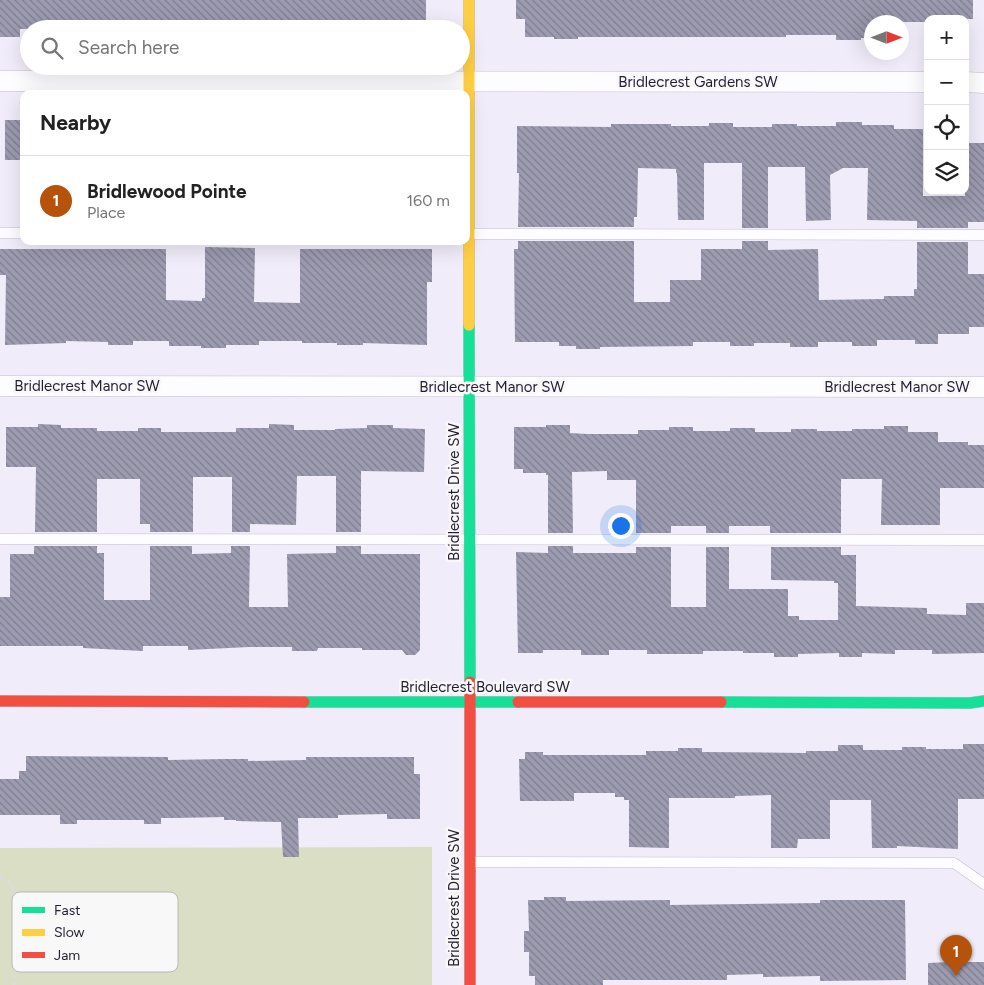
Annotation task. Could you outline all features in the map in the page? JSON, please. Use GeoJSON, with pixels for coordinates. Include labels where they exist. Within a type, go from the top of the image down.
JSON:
{"type":"FeatureCollection","features":[{"type":"Feature","properties":{"kind":"street","name":"Bridlecrest Drive SW"},"geometry":{"type":"LineString","coordinates":[[469,0],[469,20]]}},
{"type":"Feature","properties":{"kind":"street","name":"Bridlecrest Drive SW"},"geometry":{"type":"LineString","coordinates":[[469,75],[469,90]]}},
{"type":"Feature","properties":{"kind":"street","name":"Bridlecrest Gardens SW"},"geometry":{"type":"LineString","coordinates":[[0,81],[924,82]]}},
{"type":"Feature","properties":{"kind":"street"},"geometry":{"type":"LineString","coordinates":[[969,82],[984,82]]}},
{"type":"Feature","properties":{"kind":"street","name":"Bridlecrest Drive SW"},"geometry":{"type":"LineString","coordinates":[[468,245],[470,985]]}},
{"type":"Feature","properties":{"kind":"street","name":"Bridlecrest Manor SW"},"geometry":{"type":"LineString","coordinates":[[0,386],[984,388]]}},
{"type":"Feature","properties":{"kind":"street","name":"Bridlecrest Boulevard SW"},"geometry":{"type":"LineString","coordinates":[[0,701],[979,703]]}},
{"type":"Feature","properties":{"kind":"lane"},"geometry":{"type":"LineString","coordinates":[[0,234],[20,234]]}},
{"type":"Feature","properties":{"kind":"lane"},"geometry":{"type":"LineString","coordinates":[[470,234],[984,235]]}},
{"type":"Feature","properties":{"kind":"lane"},"geometry":{"type":"LineString","coordinates":[[0,539],[984,540]]}},
{"type":"Feature","properties":{"kind":"lane"},"geometry":{"type":"LineString","coordinates":[[469,862],[954,863],[984,884]]}},
{"type":"Feature","properties":{"kind":"path"},"geometry":{"type":"LineString","coordinates":[[0,877],[13,885],[13,892]]}},
{"type":"Feature","properties":{"kind":"path"},"geometry":{"type":"LineString","coordinates":[[14,972],[14,985]]}},
{"type":"Feature","properties":{"kind":"green space"},"geometry":{"type":"Polygon","coordinates":[[[432,847],[432,985],[0,985],[0,848],[432,847]]]}},
{"type":"Feature","properties":{"kind":"building"},"geometry":{"type":"Polygon","coordinates":[[[0,0],[426,0],[426,20],[20,20],[20,37],[0,37],[0,0]]]}},
{"type":"Feature","properties":{"kind":"building"},"geometry":{"type":"Polygon","coordinates":[[[516,0],[973,0],[973,19],[969,19],[969,15],[924,15],[924,22],[909,22],[909,15],[864,15],[864,38],[861,38],[861,40],[836,40],[836,35],[786,35],[786,37],[578,37],[578,39],[554,39],[554,37],[525,37],[525,19],[516,19],[516,0]]]}},
{"type":"Feature","properties":{"kind":"building"},"geometry":{"type":"Polygon","coordinates":[[[5,120],[20,120],[20,160],[5,160],[5,120]]]}},
{"type":"Feature","properties":{"kind":"building"},"geometry":{"type":"Polygon","coordinates":[[[836,122],[862,122],[862,125],[894,125],[894,129],[923,129],[923,196],[969,195],[969,143],[984,143],[984,222],[968,222],[968,228],[917,228],[917,221],[867,220],[868,168],[843,168],[830,175],[831,220],[806,221],[805,167],[768,167],[768,228],[742,228],[742,163],[704,163],[704,220],[678,220],[676,169],[638,168],[637,217],[634,217],[634,227],[518,227],[519,173],[517,173],[517,126],[611,127],[611,124],[671,124],[671,126],[709,126],[709,123],[733,123],[733,127],[772,127],[772,124],[836,126],[836,122]]]}},
{"type":"Feature","properties":{"kind":"building"},"geometry":{"type":"Polygon","coordinates":[[[518,241],[634,241],[634,302],[670,302],[670,280],[701,280],[701,249],[742,249],[742,241],[768,241],[768,250],[818,249],[819,300],[884,299],[884,296],[914,296],[914,289],[917,289],[917,242],[968,242],[968,274],[984,274],[984,327],[969,327],[969,334],[938,334],[938,344],[915,344],[915,340],[877,340],[877,346],[852,346],[852,342],[818,342],[818,347],[790,347],[790,343],[754,343],[754,346],[730,346],[730,342],[693,342],[693,346],[576,349],[576,346],[559,346],[559,342],[515,342],[514,249],[518,249],[518,241]]]}},
{"type":"Feature","properties":{"kind":"building"},"geometry":{"type":"Polygon","coordinates":[[[205,247],[255,248],[254,302],[300,303],[300,249],[432,249],[432,282],[427,282],[427,345],[363,343],[363,345],[337,345],[337,343],[302,343],[302,341],[259,341],[259,345],[226,345],[226,348],[201,348],[201,346],[169,346],[169,341],[133,341],[133,345],[108,345],[108,342],[66,341],[66,343],[5,345],[6,275],[0,275],[0,249],[166,249],[166,300],[202,301],[202,298],[205,298],[205,247]]]}},
{"type":"Feature","properties":{"kind":"building"},"geometry":{"type":"Polygon","coordinates":[[[38,424],[61,425],[61,428],[97,428],[97,431],[138,431],[138,428],[161,428],[161,432],[236,432],[236,428],[269,428],[269,424],[294,425],[294,430],[335,430],[367,428],[367,425],[393,425],[393,428],[425,429],[424,472],[361,471],[361,532],[336,532],[336,476],[297,476],[296,525],[250,524],[250,532],[232,532],[232,477],[193,477],[193,532],[150,532],[150,524],[140,524],[140,479],[97,479],[97,532],[35,532],[36,467],[6,467],[6,427],[38,427],[38,424]]]}},
{"type":"Feature","properties":{"kind":"building"},"geometry":{"type":"Polygon","coordinates":[[[546,425],[570,425],[570,433],[587,434],[638,434],[638,430],[669,430],[669,427],[693,427],[693,431],[730,431],[730,428],[755,428],[755,432],[791,432],[791,429],[852,431],[852,429],[884,429],[884,426],[908,426],[908,432],[938,432],[938,442],[968,442],[968,445],[984,445],[984,488],[940,488],[940,525],[881,525],[882,479],[841,479],[841,533],[770,533],[770,526],[729,526],[729,533],[706,533],[706,526],[671,526],[671,533],[636,533],[636,480],[607,480],[607,471],[572,472],[573,533],[548,533],[548,475],[546,473],[523,473],[523,469],[514,469],[514,427],[546,427],[546,425]]]}},
{"type":"Feature","properties":{"kind":"building"},"geometry":{"type":"Polygon","coordinates":[[[34,546],[97,546],[97,553],[104,553],[104,600],[150,600],[150,546],[192,546],[192,554],[231,553],[231,546],[250,546],[249,607],[288,607],[287,554],[336,553],[336,546],[361,546],[361,554],[420,554],[420,650],[415,655],[406,655],[402,650],[362,650],[362,648],[318,648],[317,651],[292,651],[292,647],[188,650],[188,646],[143,646],[143,651],[83,648],[83,646],[0,646],[0,597],[10,597],[10,554],[34,554],[34,546]]]}},
{"type":"Feature","properties":{"kind":"building"},"geometry":{"type":"Polygon","coordinates":[[[548,546],[573,546],[573,553],[636,553],[636,547],[671,547],[671,607],[706,607],[706,547],[729,547],[729,589],[788,589],[788,616],[799,616],[799,620],[838,620],[838,583],[834,583],[834,581],[771,580],[771,547],[841,547],[841,555],[856,555],[856,606],[927,608],[927,614],[966,615],[966,603],[984,603],[984,653],[932,654],[932,650],[895,650],[895,654],[862,653],[862,657],[839,657],[839,653],[798,654],[798,657],[774,657],[774,653],[743,653],[743,651],[703,651],[703,654],[647,654],[647,650],[609,650],[609,655],[581,655],[581,650],[543,650],[543,653],[518,653],[516,552],[548,553],[548,546]]]}},
{"type":"Feature","properties":{"kind":"building"},"geometry":{"type":"Polygon","coordinates":[[[963,744],[984,744],[984,799],[958,799],[958,849],[897,846],[897,848],[872,848],[871,800],[830,800],[830,839],[798,839],[797,848],[771,848],[771,795],[735,796],[735,798],[669,798],[669,848],[629,847],[629,800],[624,800],[624,797],[615,797],[615,793],[574,793],[574,801],[520,801],[519,759],[525,759],[525,752],[543,752],[543,755],[646,755],[646,751],[678,751],[678,748],[702,748],[702,752],[806,753],[806,751],[838,751],[838,745],[863,745],[863,750],[902,750],[902,747],[963,749],[963,744]]]}},
{"type":"Feature","properties":{"kind":"building"},"geometry":{"type":"Polygon","coordinates":[[[26,756],[168,757],[168,760],[248,759],[248,761],[306,760],[306,757],[414,757],[414,774],[420,774],[420,819],[387,819],[387,814],[338,815],[338,818],[298,818],[299,857],[283,857],[281,822],[224,820],[224,817],[161,818],[161,824],[144,824],[144,820],[77,820],[77,824],[60,824],[60,815],[0,815],[0,779],[19,779],[19,771],[26,771],[26,756]]]}},
{"type":"Feature","properties":{"kind":"building"},"geometry":{"type":"Polygon","coordinates":[[[544,897],[566,897],[566,901],[670,900],[670,905],[820,903],[820,900],[905,900],[906,980],[820,981],[820,976],[763,977],[763,974],[727,975],[727,980],[603,980],[603,985],[535,985],[535,976],[529,976],[529,952],[524,952],[524,931],[529,931],[528,900],[544,900],[544,897]]]}},
{"type":"Feature","properties":{"kind":"building"},"geometry":{"type":"Polygon","coordinates":[[[984,962],[984,985],[928,985],[928,963],[984,962]]]}},
{"type":"Feature","properties":{"kind":"traffic: fast"},"geometry":{"type":"LineString","coordinates":[[469,325],[470,682]]}},
{"type":"Feature","properties":{"kind":"traffic: fast"},"geometry":{"type":"LineString","coordinates":[[721,702],[970,703],[984,701]]}},
{"type":"Feature","properties":{"kind":"traffic: fast"},"geometry":{"type":"LineString","coordinates":[[304,702],[518,702]]}},
{"type":"Feature","properties":{"kind":"traffic: slow"},"geometry":{"type":"LineString","coordinates":[[469,0],[469,20]]}},
{"type":"Feature","properties":{"kind":"traffic: slow"},"geometry":{"type":"LineString","coordinates":[[469,75],[469,90]]}},
{"type":"Feature","properties":{"kind":"traffic: slow"},"geometry":{"type":"LineString","coordinates":[[469,245],[469,325]]}},
{"type":"Feature","properties":{"kind":"traffic: jam"},"geometry":{"type":"LineString","coordinates":[[470,682],[470,985]]}},
{"type":"Feature","properties":{"kind":"traffic: jam"},"geometry":{"type":"LineString","coordinates":[[0,701],[304,702]]}},
{"type":"Feature","properties":{"kind":"traffic: jam"},"geometry":{"type":"LineString","coordinates":[[518,702],[721,702]]}},
{"type":"Feature","properties":{"kind":"place","name":"Bridlewood Pointe"},"geometry":{"type":"Point","coordinates":[956,976]}}]}
